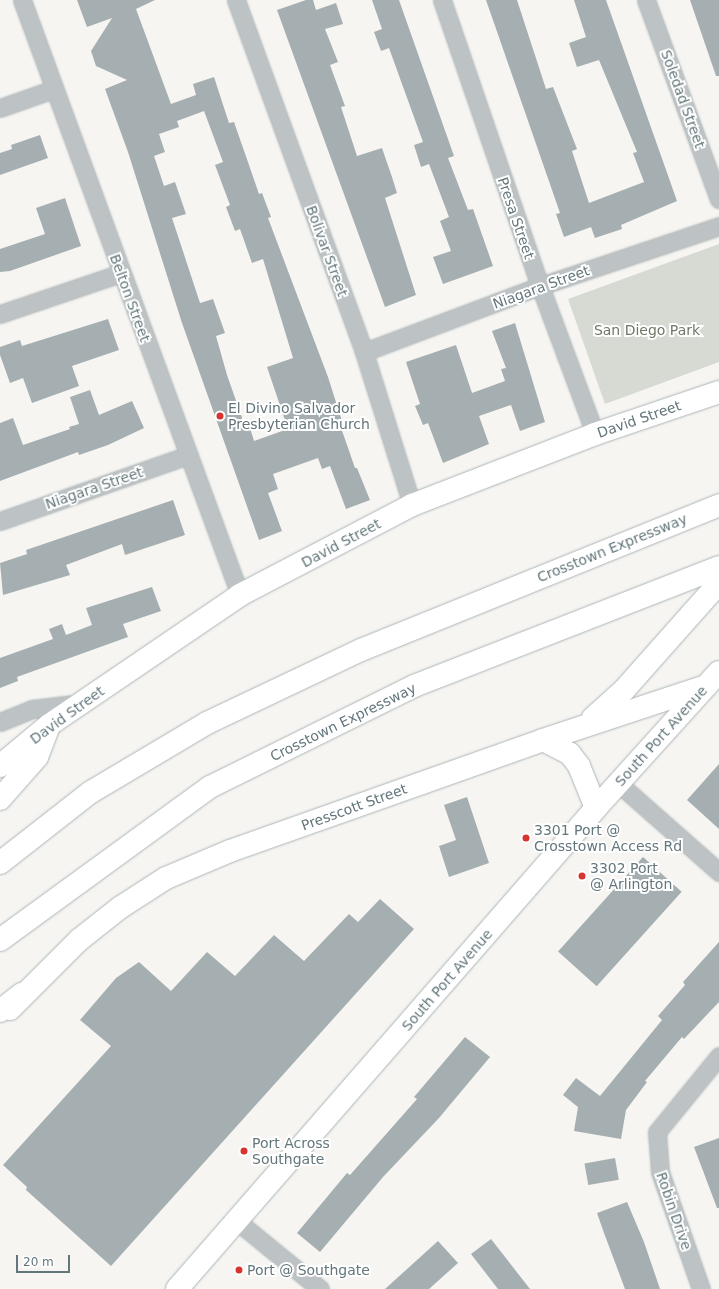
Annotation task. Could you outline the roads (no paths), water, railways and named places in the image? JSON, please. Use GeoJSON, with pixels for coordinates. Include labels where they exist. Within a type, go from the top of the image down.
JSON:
{"type":"FeatureCollection","features":[{"type":"Feature","properties":{"kind":"main road","name":"David Street"},"geometry":{"type":"LineString","coordinates":[[0,766],[50,725],[82,702],[240,595],[412,505],[596,434],[719,392]]}},
{"type":"Feature","properties":{"kind":"main road","name":"Crosstown Expressway"},"geometry":{"type":"LineString","coordinates":[[0,863],[91,792],[207,723],[361,650],[719,505]]}},
{"type":"Feature","properties":{"kind":"main road","name":"Crosstown Expressway"},"geometry":{"type":"LineString","coordinates":[[0,940],[210,787],[414,686],[642,595],[719,567]]}},
{"type":"Feature","properties":{"kind":"main road"},"geometry":{"type":"LineString","coordinates":[[579,727],[602,711],[624,690],[719,583]]}},
{"type":"Feature","properties":{"kind":"main road","name":"Presscott Street"},"geometry":{"type":"LineString","coordinates":[[22,994],[79,940],[121,907],[166,878],[230,851],[715,680]]}},
{"type":"Feature","properties":{"kind":"main road","name":"South Port Avenue"},"geometry":{"type":"LineString","coordinates":[[177,1289],[618,783],[715,680]]}},
{"type":"Feature","properties":{"kind":"main road"},"geometry":{"type":"LineString","coordinates":[[0,799],[37,757],[50,725]]}},
{"type":"Feature","properties":{"kind":"main road"},"geometry":{"type":"LineString","coordinates":[[543,740],[570,754],[580,766],[596,808]]}},
{"type":"Feature","properties":{"kind":"main road"},"geometry":{"type":"LineString","coordinates":[[0,1010],[22,994]]}},
{"type":"Feature","properties":{"kind":"main road"},"geometry":{"type":"LineString","coordinates":[[0,1020],[22,994]]}},
{"type":"Feature","properties":{"kind":"street","name":"Belton Street"},"geometry":{"type":"LineString","coordinates":[[22,0],[240,595]]}},
{"type":"Feature","properties":{"kind":"street","name":"Bolivar Street"},"geometry":{"type":"LineString","coordinates":[[236,0],[364,352],[412,505]]}},
{"type":"Feature","properties":{"kind":"street","name":"Presa Street"},"geometry":{"type":"LineString","coordinates":[[442,0],[540,286],[596,434]]}},
{"type":"Feature","properties":{"kind":"street","name":"Soledad Street"},"geometry":{"type":"LineString","coordinates":[[646,0],[719,199]]}},
{"type":"Feature","properties":{"kind":"street"},"geometry":{"type":"LineString","coordinates":[[0,108],[54,89]]}},
{"type":"Feature","properties":{"kind":"street","name":"Niagara Street"},"geometry":{"type":"LineString","coordinates":[[364,352],[540,286],[719,226]]}},
{"type":"Feature","properties":{"kind":"street"},"geometry":{"type":"LineString","coordinates":[[0,314],[121,273]]}},
{"type":"Feature","properties":{"kind":"street","name":"Niagara Street"},"geometry":{"type":"LineString","coordinates":[[0,520],[188,455]]}},
{"type":"Feature","properties":{"kind":"street"},"geometry":{"type":"LineString","coordinates":[[0,722],[32,709],[82,702]]}},
{"type":"Feature","properties":{"kind":"street"},"geometry":{"type":"LineString","coordinates":[[618,783],[719,872]]}},
{"type":"Feature","properties":{"kind":"street","name":"Robin Drive"},"geometry":{"type":"LineString","coordinates":[[701,1289],[660,1172],[657,1132],[719,1056]]}},
{"type":"Feature","properties":{"kind":"street"},"geometry":{"type":"LineString","coordinates":[[237,1221],[320,1289]]}},
{"type":"Feature","properties":{"kind":"place","name":"El Divino Salvador Presbyterian Church"},"geometry":{"type":"Point","coordinates":[220,416]}},
{"type":"Feature","properties":{"kind":"place","name":"3301 Port @ Crosstown Access Rd"},"geometry":{"type":"Point","coordinates":[526,838]}},
{"type":"Feature","properties":{"kind":"place","name":"3302 Port @ Arlington"},"geometry":{"type":"Point","coordinates":[582,876]}},
{"type":"Feature","properties":{"kind":"place","name":"Port Across Southgate"},"geometry":{"type":"Point","coordinates":[244,1151]}},
{"type":"Feature","properties":{"kind":"place","name":"Port @ Southgate"},"geometry":{"type":"Point","coordinates":[239,1270]}},
{"type":"Feature","properties":{"kind":"park label","name":"San Diego Park"},"geometry":{"type":"Point","coordinates":[647,330]}}]}
